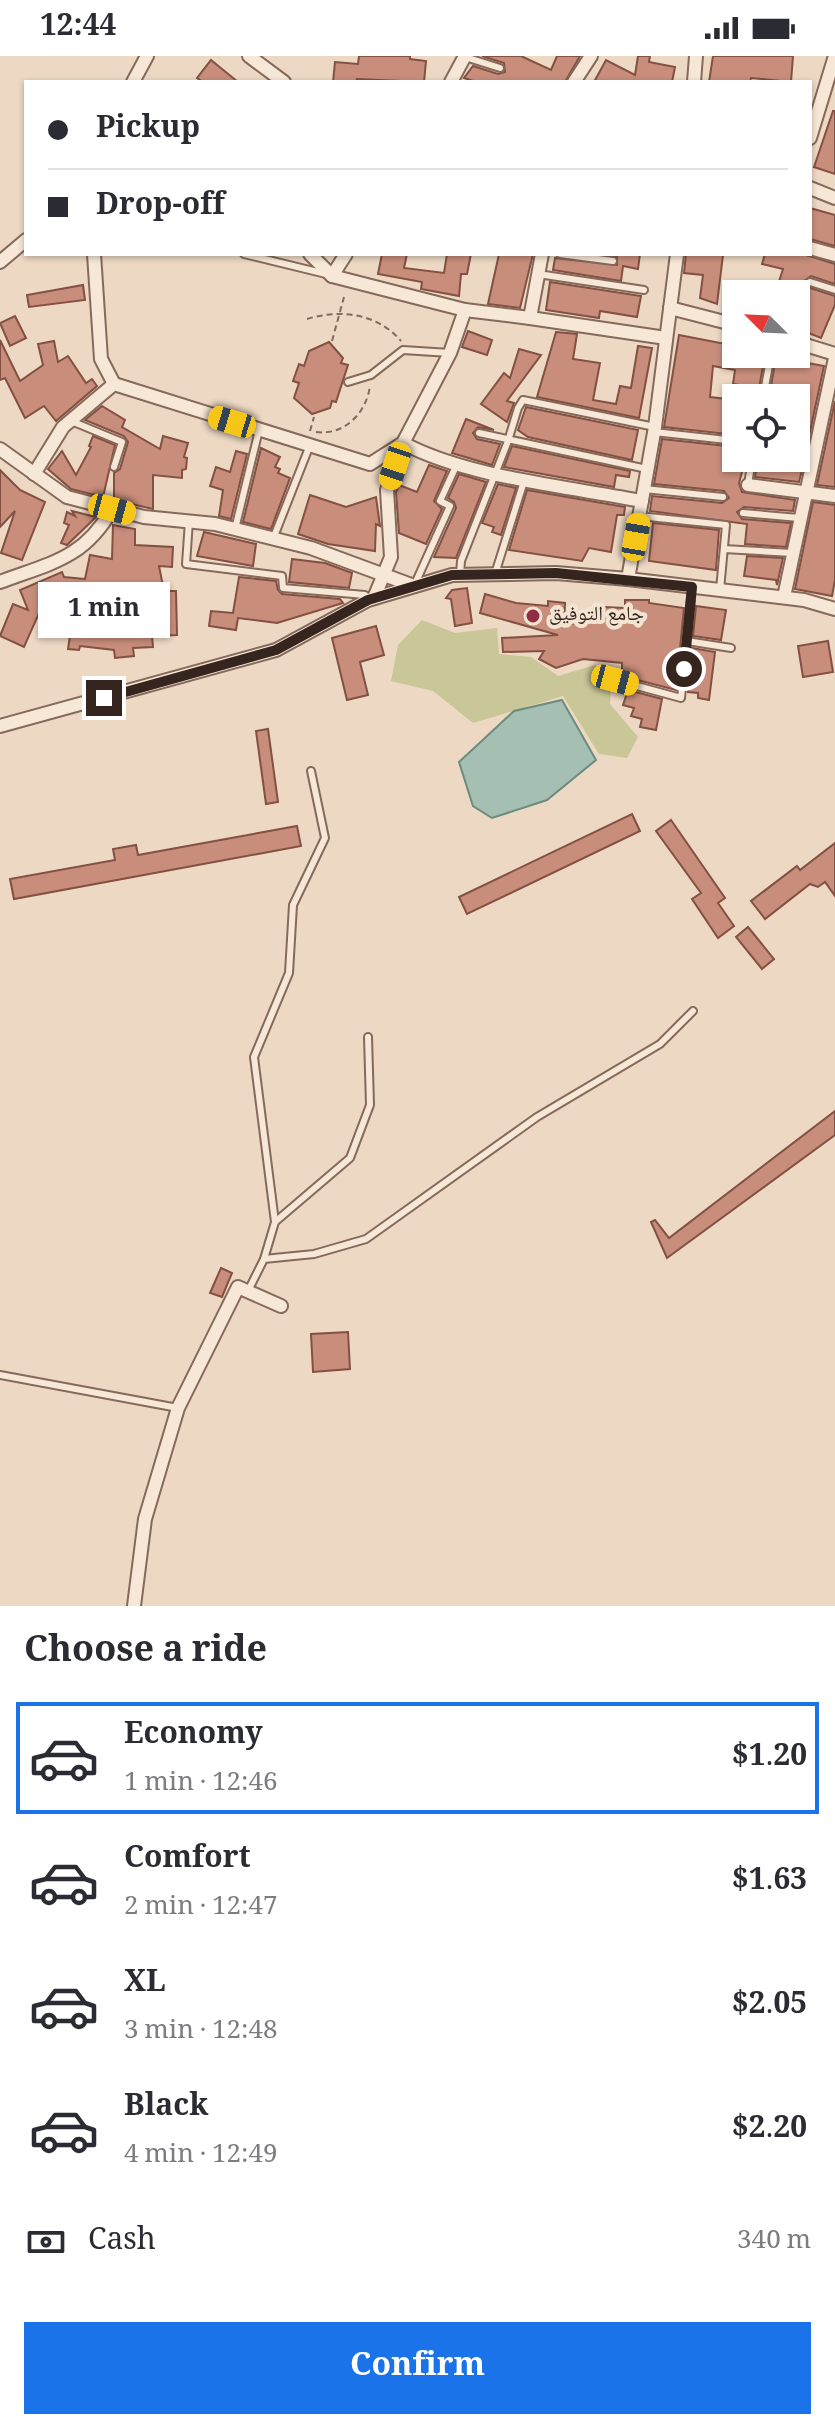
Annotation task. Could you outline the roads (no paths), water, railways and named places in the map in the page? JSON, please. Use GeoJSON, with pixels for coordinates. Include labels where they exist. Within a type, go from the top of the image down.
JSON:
{"type":"FeatureCollection","features":[{"type":"Feature","properties":{"kind":"street"},"geometry":{"type":"LineString","coordinates":[[134,80],[147,56]]}},
{"type":"Feature","properties":{"kind":"street"},"geometry":{"type":"LineString","coordinates":[[249,56],[281,80]]}},
{"type":"Feature","properties":{"kind":"street"},"geometry":{"type":"LineString","coordinates":[[452,80],[465,56]]}},
{"type":"Feature","properties":{"kind":"street"},"geometry":{"type":"LineString","coordinates":[[575,80],[591,56]]}},
{"type":"Feature","properties":{"kind":"street"},"geometry":{"type":"LineString","coordinates":[[694,80],[696,56]]}},
{"type":"Feature","properties":{"kind":"street"},"geometry":{"type":"LineString","coordinates":[[812,132],[835,59],[823,56]]}},
{"type":"Feature","properties":{"kind":"street"},"geometry":{"type":"LineString","coordinates":[[812,189],[835,198]]}},
{"type":"Feature","properties":{"kind":"street"},"geometry":{"type":"LineString","coordinates":[[0,262],[24,242]]}},
{"type":"Feature","properties":{"kind":"street"},"geometry":{"type":"LineString","coordinates":[[812,249],[835,255]]}},
{"type":"Feature","properties":{"kind":"street"},"geometry":{"type":"LineString","coordinates":[[94,256],[101,359],[114,384],[370,464],[403,443]]}},
{"type":"Feature","properties":{"kind":"street"},"geometry":{"type":"LineString","coordinates":[[312,256],[332,276],[465,310],[666,338]]}},
{"type":"Feature","properties":{"kind":"street"},"geometry":{"type":"LineString","coordinates":[[332,276],[345,256]]}},
{"type":"Feature","properties":{"kind":"street"},"geometry":{"type":"LineString","coordinates":[[530,318],[542,256]]}},
{"type":"Feature","properties":{"kind":"street"},"geometry":{"type":"LineString","coordinates":[[628,579],[655,429],[677,256]]}},
{"type":"Feature","properties":{"kind":"street"},"geometry":{"type":"LineString","coordinates":[[670,308],[722,321]]}},
{"type":"Feature","properties":{"kind":"street"},"geometry":{"type":"LineString","coordinates":[[371,599],[391,557],[387,490],[403,443],[450,353],[465,310]]}},
{"type":"Feature","properties":{"kind":"street"},"geometry":{"type":"LineString","coordinates":[[784,597],[835,356],[810,347]]}},
{"type":"Feature","properties":{"kind":"street"},"geometry":{"type":"LineString","coordinates":[[34,474],[63,427],[114,384]]}},
{"type":"Feature","properties":{"kind":"street"},"geometry":{"type":"LineString","coordinates":[[403,443],[422,453],[494,473],[643,495]]}},
{"type":"Feature","properties":{"kind":"street"},"geometry":{"type":"LineString","coordinates":[[1,452],[67,497],[144,517],[235,529],[311,548],[414,586]]}},
{"type":"Feature","properties":{"kind":"street"},"geometry":{"type":"LineString","coordinates":[[748,485],[835,496]]}},
{"type":"Feature","properties":{"kind":"street"},"geometry":{"type":"LineString","coordinates":[[0,582],[74,553],[98,534],[112,509]]}},
{"type":"Feature","properties":{"kind":"street"},"geometry":{"type":"LineString","coordinates":[[0,726],[276,650],[371,599],[460,575],[556,573],[628,579],[784,597],[835,609]]}},
{"type":"Feature","properties":{"kind":"street"},"geometry":{"type":"LineString","coordinates":[[134,1606],[145,1519],[178,1408],[238,1287],[249,1289],[281,1306]]}},
{"type":"Feature","properties":{"kind":"lane"},"geometry":{"type":"LineString","coordinates":[[465,56],[500,68]]}},
{"type":"Feature","properties":{"kind":"lane"},"geometry":{"type":"LineString","coordinates":[[252,256],[332,276]]}},
{"type":"Feature","properties":{"kind":"lane"},"geometry":{"type":"LineString","coordinates":[[575,256],[613,261]]}},
{"type":"Feature","properties":{"kind":"lane"},"geometry":{"type":"LineString","coordinates":[[538,274],[644,290]]}},
{"type":"Feature","properties":{"kind":"lane"},"geometry":{"type":"LineString","coordinates":[[810,282],[835,290]]}},
{"type":"Feature","properties":{"kind":"lane"},"geometry":{"type":"LineString","coordinates":[[348,382],[371,375],[409,350],[450,353]]}},
{"type":"Feature","properties":{"kind":"lane"},"geometry":{"type":"LineString","coordinates":[[460,575],[461,561],[523,400],[655,429],[722,439]]}},
{"type":"Feature","properties":{"kind":"lane"},"geometry":{"type":"LineString","coordinates":[[71,421],[122,442],[114,467]]}},
{"type":"Feature","properties":{"kind":"lane"},"geometry":{"type":"LineString","coordinates":[[235,529],[259,430]]}},
{"type":"Feature","properties":{"kind":"lane"},"geometry":{"type":"LineString","coordinates":[[479,433],[647,469]]}},
{"type":"Feature","properties":{"kind":"lane"},"geometry":{"type":"LineString","coordinates":[[273,539],[310,445]]}},
{"type":"Feature","properties":{"kind":"lane"},"geometry":{"type":"LineString","coordinates":[[810,461],[814,462]]}},
{"type":"Feature","properties":{"kind":"lane"},"geometry":{"type":"LineString","coordinates":[[414,586],[450,506],[440,501],[457,464]]}},
{"type":"Feature","properties":{"kind":"lane"},"geometry":{"type":"LineString","coordinates":[[748,485],[750,472]]}},
{"type":"Feature","properties":{"kind":"lane"},"geometry":{"type":"LineString","coordinates":[[495,574],[525,478]]}},
{"type":"Feature","properties":{"kind":"lane"},"geometry":{"type":"LineString","coordinates":[[643,495],[723,497]]}},
{"type":"Feature","properties":{"kind":"lane"},"geometry":{"type":"LineString","coordinates":[[743,513],[802,519]]}},
{"type":"Feature","properties":{"kind":"lane"},"geometry":{"type":"LineString","coordinates":[[639,516],[726,525],[720,590]]}},
{"type":"Feature","properties":{"kind":"lane"},"geometry":{"type":"LineString","coordinates":[[189,521],[186,564],[282,576],[283,588],[365,595],[371,599]]}},
{"type":"Feature","properties":{"kind":"lane"},"geometry":{"type":"LineString","coordinates":[[724,549],[795,553]]}},
{"type":"Feature","properties":{"kind":"lane"},"geometry":{"type":"LineString","coordinates":[[615,680],[681,698],[692,587]]}},
{"type":"Feature","properties":{"kind":"lane"},"geometry":{"type":"LineString","coordinates":[[687,641],[731,648]]}},
{"type":"Feature","properties":{"kind":"lane"},"geometry":{"type":"LineString","coordinates":[[249,1289],[264,1259],[275,1222],[254,1057],[289,973],[293,905],[325,838],[311,771]]}},
{"type":"Feature","properties":{"kind":"lane"},"geometry":{"type":"LineString","coordinates":[[264,1259],[314,1254],[366,1239],[537,1117],[660,1044],[693,1011]]}},
{"type":"Feature","properties":{"kind":"lane"},"geometry":{"type":"LineString","coordinates":[[275,1222],[350,1158],[370,1105],[368,1037]]}},
{"type":"Feature","properties":{"kind":"lane"},"geometry":{"type":"LineString","coordinates":[[0,1375],[178,1408]]}},
{"type":"Feature","properties":{"kind":"place","name":"جامع التوفيق"},"geometry":{"type":"Point","coordinates":[533,616]}}]}
